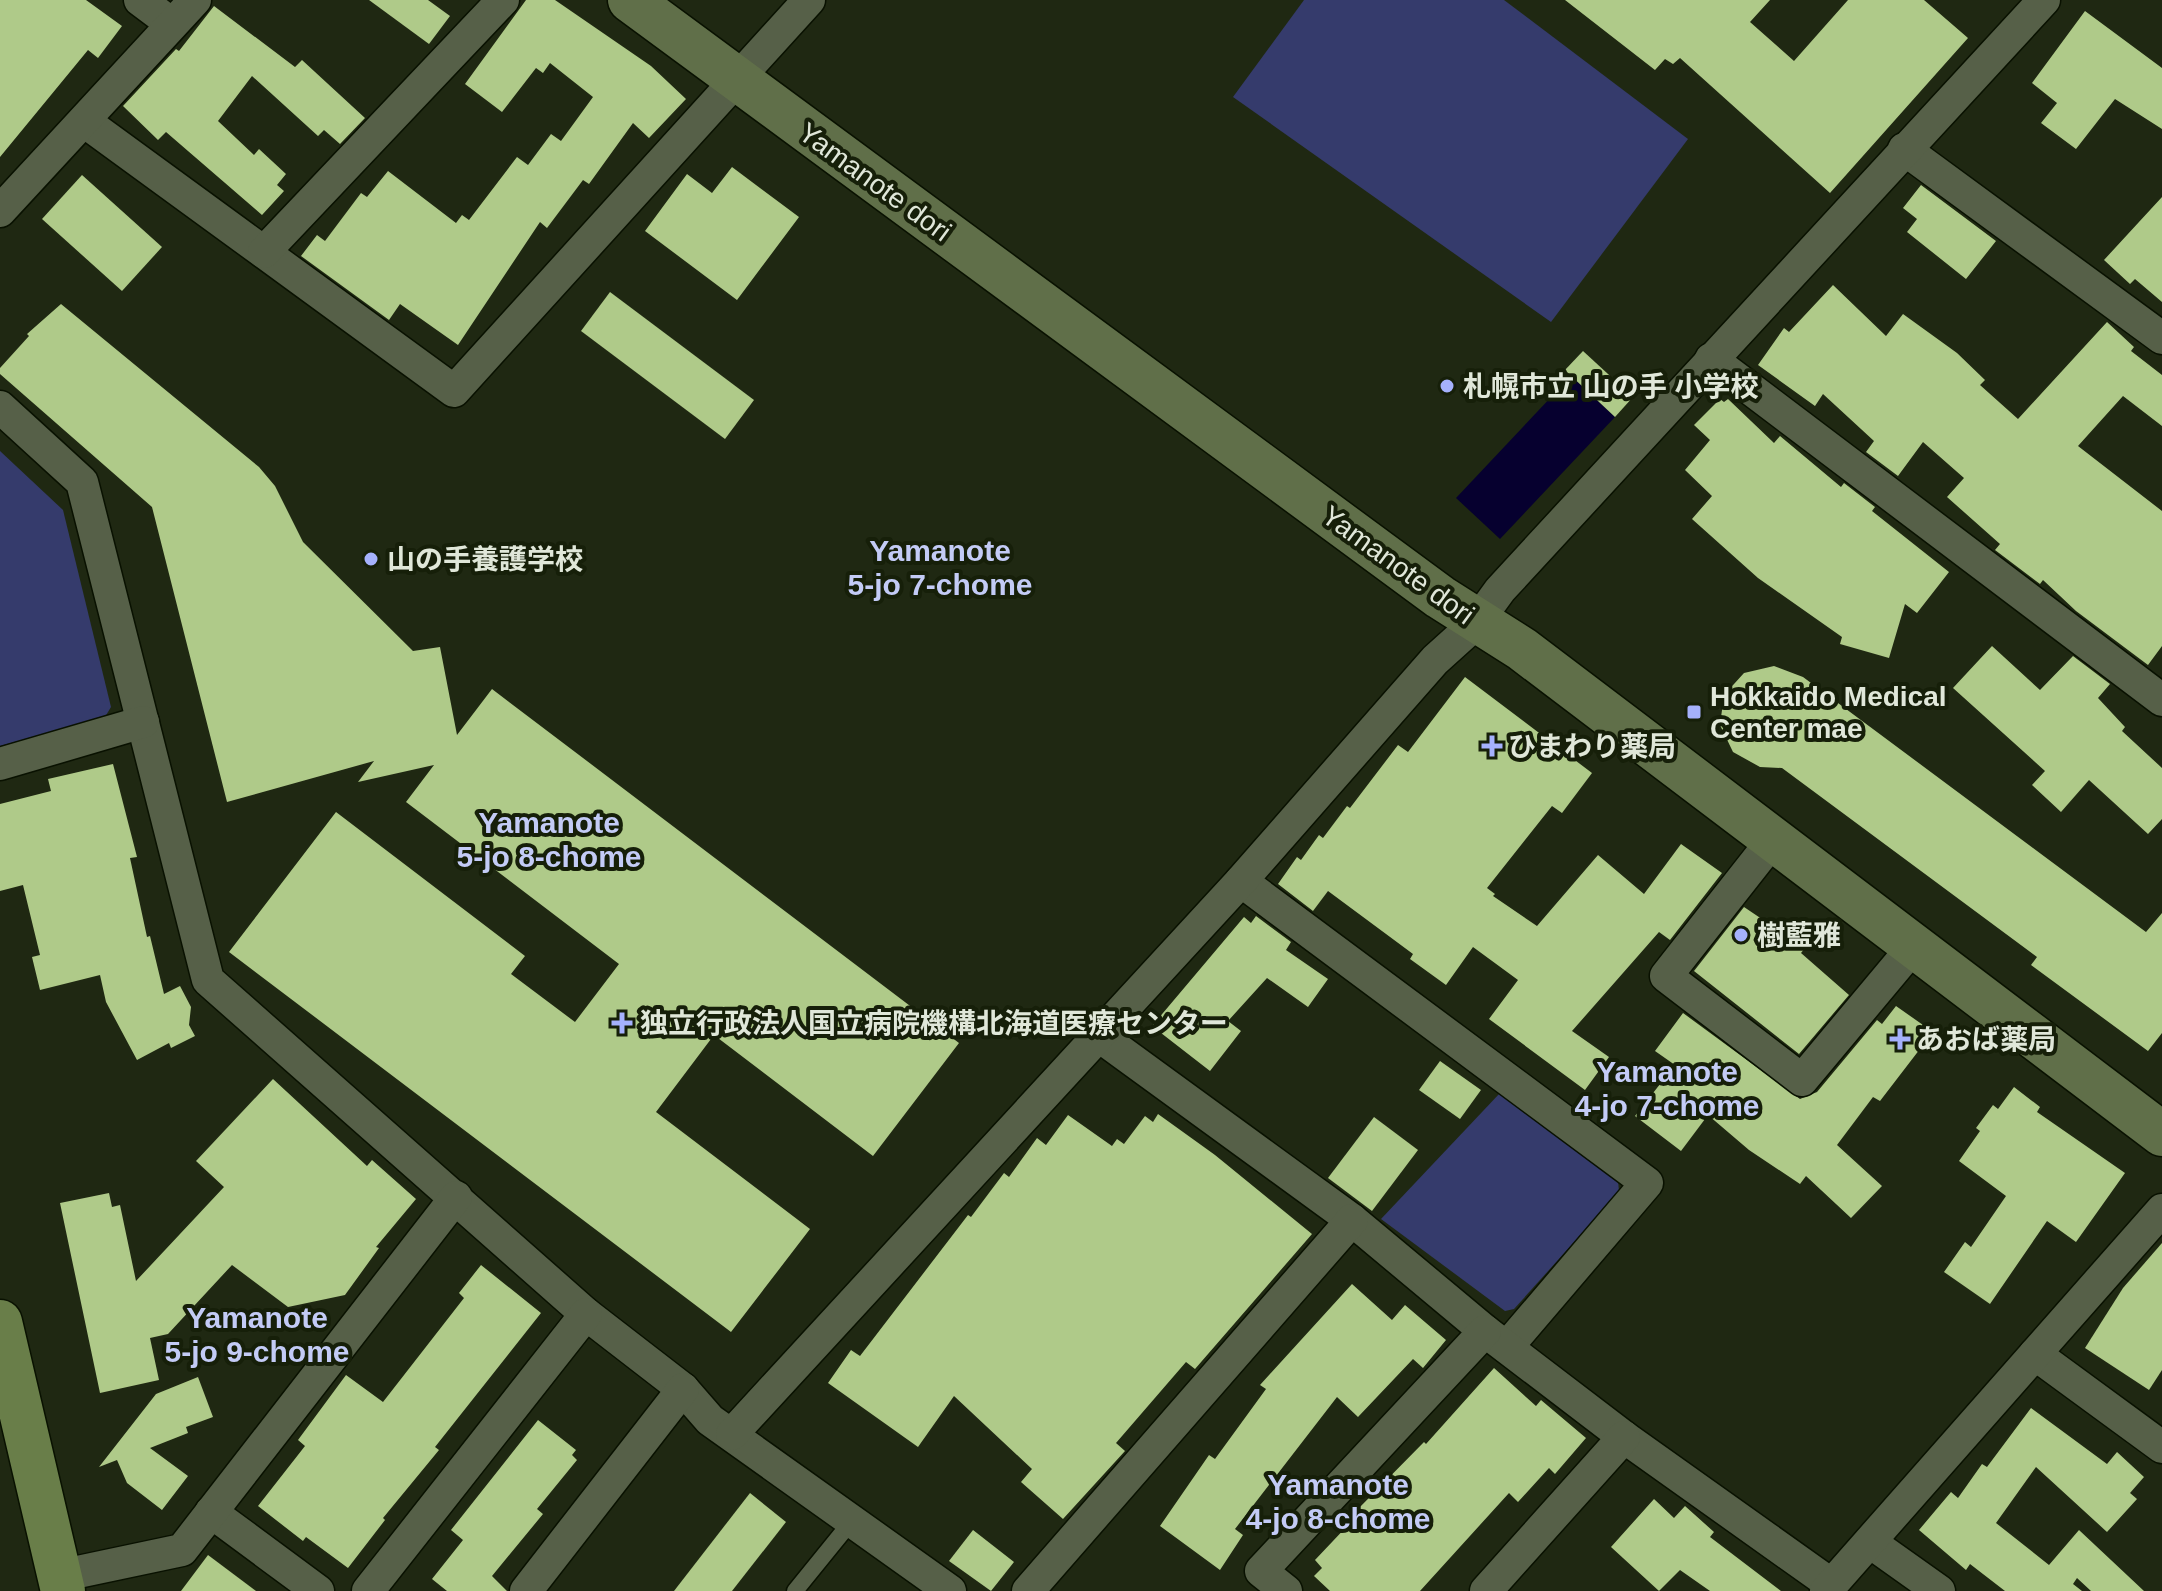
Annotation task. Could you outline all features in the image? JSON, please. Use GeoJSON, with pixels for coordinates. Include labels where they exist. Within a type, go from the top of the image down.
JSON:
{"type":"FeatureCollection","features":[{"type":"Feature","properties":{"kind":"main road","name":"Yamanote dori"},"geometry":{"type":"LineString","coordinates":[[630,0],[1476,623],[1522,649],[2162,1134]]}},
{"type":"Feature","properties":{"kind":"main road"},"geometry":{"type":"LineString","coordinates":[[0,1322],[61,1584]]}},
{"type":"Feature","properties":{"kind":"street"},"geometry":{"type":"LineString","coordinates":[[140,0],[172,24]]}},
{"type":"Feature","properties":{"kind":"street"},"geometry":{"type":"LineString","coordinates":[[4,198],[84,121],[195,0]]}},
{"type":"Feature","properties":{"kind":"street"},"geometry":{"type":"LineString","coordinates":[[264,252],[503,0]]}},
{"type":"Feature","properties":{"kind":"street"},"geometry":{"type":"LineString","coordinates":[[84,121],[454,391],[809,0]]}},
{"type":"Feature","properties":{"kind":"street"},"geometry":{"type":"LineString","coordinates":[[732,1434],[1241,881],[1435,660],[1476,623],[1500,590],[2044,0]]}},
{"type":"Feature","properties":{"kind":"street"},"geometry":{"type":"LineString","coordinates":[[1904,149],[2162,338]]}},
{"type":"Feature","properties":{"kind":"street"},"geometry":{"type":"LineString","coordinates":[[1711,359],[2162,700]]}},
{"type":"Feature","properties":{"kind":"street"},"geometry":{"type":"LineString","coordinates":[[0,407],[82,482],[208,980],[586,1314],[683,1389],[710,1420],[950,1591]]}},
{"type":"Feature","properties":{"kind":"street"},"geometry":{"type":"LineString","coordinates":[[0,764],[143,722]]}},
{"type":"Feature","properties":{"kind":"street"},"geometry":{"type":"LineString","coordinates":[[1773,840],[1666,976],[1802,1080],[1914,946]]}},
{"type":"Feature","properties":{"kind":"street"},"geometry":{"type":"LineString","coordinates":[[1241,881],[1647,1183],[1496,1339],[1261,1571],[1286,1591]]}},
{"type":"Feature","properties":{"kind":"street"},"geometry":{"type":"LineString","coordinates":[[1098,1035],[1352,1220],[1496,1339],[1829,1588],[2162,1210]]}},
{"type":"Feature","properties":{"kind":"street"},"geometry":{"type":"LineString","coordinates":[[61,1584],[182,1550],[456,1197]]}},
{"type":"Feature","properties":{"kind":"street"},"geometry":{"type":"LineString","coordinates":[[1028,1591],[1352,1220]]}},
{"type":"Feature","properties":{"kind":"street"},"geometry":{"type":"LineString","coordinates":[[368,1591],[586,1314]]}},
{"type":"Feature","properties":{"kind":"street"},"geometry":{"type":"LineString","coordinates":[[2035,1354],[2162,1447]]}},
{"type":"Feature","properties":{"kind":"street"},"geometry":{"type":"LineString","coordinates":[[526,1591],[683,1389]]}},
{"type":"Feature","properties":{"kind":"street"},"geometry":{"type":"LineString","coordinates":[[1486,1591],[1624,1437]]}},
{"type":"Feature","properties":{"kind":"street"},"geometry":{"type":"LineString","coordinates":[[211,1512],[318,1591]]}},
{"type":"Feature","properties":{"kind":"street"},"geometry":{"type":"LineString","coordinates":[[1870,1542],[1939,1591]]}},
{"type":"Feature","properties":{"kind":"lane"},"geometry":{"type":"LineString","coordinates":[[795,1591],[851,1522]]}},
{"type":"Feature","properties":{"kind":"shaded area"},"geometry":{"type":"Polygon","coordinates":[[[1304,0],[1504,0],[1688,139],[1551,322],[1233,97],[1304,0]]]}},
{"type":"Feature","properties":{"kind":"shaded area"},"geometry":{"type":"Polygon","coordinates":[[[1571,376],[1615,417],[1500,539],[1456,498],[1571,376]]]}},
{"type":"Feature","properties":{"kind":"shaded area"},"geometry":{"type":"Polygon","coordinates":[[[0,451],[63,510],[111,707],[105,717],[0,746],[0,451]]]}},
{"type":"Feature","properties":{"kind":"shaded area"},"geometry":{"type":"Polygon","coordinates":[[[1500,1093],[1618,1180],[1619,1192],[1514,1309],[1505,1311],[1381,1219],[1500,1093]]]}},
{"type":"Feature","properties":{"kind":"building"},"geometry":{"type":"Polygon","coordinates":[[[0,0],[86,0],[122,26],[98,58],[88,50],[0,157],[0,0]]]}},
{"type":"Feature","properties":{"kind":"building"},"geometry":{"type":"Polygon","coordinates":[[[369,0],[428,0],[450,16],[429,44],[369,0]]]}},
{"type":"Feature","properties":{"kind":"building"},"geometry":{"type":"Polygon","coordinates":[[[526,0],[555,0],[651,66],[686,99],[649,138],[633,123],[589,184],[583,180],[547,228],[540,222],[458,345],[400,304],[389,320],[301,256],[317,235],[325,241],[361,193],[367,197],[388,171],[456,223],[462,215],[469,220],[517,157],[528,165],[551,134],[561,141],[593,97],[550,63],[543,73],[536,68],[502,112],[465,84],[526,0]]]}},
{"type":"Feature","properties":{"kind":"building"},"geometry":{"type":"Polygon","coordinates":[[[1565,0],[1770,0],[1750,22],[1794,61],[1848,0],[1924,0],[1968,38],[1830,193],[1680,58],[1673,64],[1665,59],[1655,70],[1565,0]]]}},
{"type":"Feature","properties":{"kind":"building"},"geometry":{"type":"Polygon","coordinates":[[[214,6],[295,67],[302,60],[365,118],[340,144],[324,130],[318,136],[252,76],[218,121],[254,155],[259,149],[286,174],[277,185],[284,191],[262,215],[166,132],[158,140],[123,106],[176,49],[179,51],[214,6]]]}},
{"type":"Feature","properties":{"kind":"building"},"geometry":{"type":"Polygon","coordinates":[[[2085,11],[2162,68],[2162,129],[2115,99],[2076,149],[2041,123],[2057,103],[2032,83],[2085,11]]]}},
{"type":"Feature","properties":{"kind":"building"},"geometry":{"type":"Polygon","coordinates":[[[732,167],[799,217],[737,300],[645,231],[687,174],[712,193],[732,167]]]}},
{"type":"Feature","properties":{"kind":"building"},"geometry":{"type":"Polygon","coordinates":[[[82,175],[162,247],[122,291],[42,219],[82,175]]]}},
{"type":"Feature","properties":{"kind":"building"},"geometry":{"type":"Polygon","coordinates":[[[1921,185],[1996,241],[1966,279],[1907,232],[1917,219],[1903,208],[1921,185]]]}},
{"type":"Feature","properties":{"kind":"building"},"geometry":{"type":"Polygon","coordinates":[[[2162,197],[2162,302],[2135,279],[2130,284],[2104,260],[2162,197]]]}},
{"type":"Feature","properties":{"kind":"building"},"geometry":{"type":"Polygon","coordinates":[[[1833,285],[1886,336],[1903,314],[1957,353],[1985,380],[1980,385],[2018,419],[2107,322],[2134,347],[2131,351],[2162,375],[2162,426],[2123,396],[2078,446],[2162,511],[2162,646],[2148,665],[2076,611],[2043,580],[2040,584],[1995,550],[2000,544],[1947,497],[1964,478],[1923,442],[1898,476],[1866,452],[1874,441],[1823,394],[1815,406],[1758,365],[1784,328],[1789,332],[1833,285]]]}},
{"type":"Feature","properties":{"kind":"building"},"geometry":{"type":"Polygon","coordinates":[[[610,292],[754,400],[725,439],[581,331],[610,292]]]}},
{"type":"Feature","properties":{"kind":"building"},"geometry":{"type":"Polygon","coordinates":[[[61,304],[259,467],[275,486],[303,542],[413,651],[440,647],[457,735],[492,689],[959,1043],[873,1156],[714,1035],[656,1112],[810,1229],[731,1332],[229,952],[336,812],[525,956],[511,974],[575,1022],[619,964],[406,802],[434,765],[358,782],[374,761],[227,802],[152,507],[0,374],[0,368],[29,336],[27,334],[61,304]]]}},
{"type":"Feature","properties":{"kind":"building"},"geometry":{"type":"Polygon","coordinates":[[[1583,351],[1633,397],[1615,417],[1565,370],[1583,351]]]}},
{"type":"Feature","properties":{"kind":"building"},"geometry":{"type":"Polygon","coordinates":[[[1720,399],[1724,402],[1728,399],[1774,443],[1780,436],[1841,487],[1844,483],[1875,507],[1872,511],[1949,572],[1917,613],[1905,604],[1889,658],[1840,644],[1842,637],[1758,578],[1692,519],[1712,496],[1685,470],[1710,440],[1694,425],[1720,399]]]}},
{"type":"Feature","properties":{"kind":"building"},"geometry":{"type":"Polygon","coordinates":[[[1992,646],[2040,690],[2073,656],[2110,684],[2098,698],[2125,727],[2122,731],[2162,768],[2162,819],[2148,834],[2089,780],[2061,812],[2032,785],[2045,771],[1953,688],[1992,646]]]}},
{"type":"Feature","properties":{"kind":"building"},"geometry":{"type":"Polygon","coordinates":[[[1774,666],[1803,677],[2146,932],[2162,913],[2162,1033],[2148,1051],[2031,965],[2037,957],[1782,768],[1760,767],[1733,752],[1720,725],[1724,695],[1744,673],[1774,666]]]}},
{"type":"Feature","properties":{"kind":"building"},"geometry":{"type":"Polygon","coordinates":[[[1465,677],[1592,773],[1562,813],[1552,806],[1487,888],[1495,894],[1493,896],[1537,926],[1598,855],[1644,894],[1681,844],[1722,873],[1670,940],[1659,932],[1572,1031],[1609,1057],[1585,1090],[1489,1019],[1518,980],[1473,947],[1446,985],[1410,959],[1413,954],[1328,891],[1313,911],[1278,884],[1297,857],[1301,860],[1319,835],[1323,838],[1347,806],[1350,808],[1398,745],[1408,752],[1465,677]]]}},
{"type":"Feature","properties":{"kind":"building"},"geometry":{"type":"Polygon","coordinates":[[[113,764],[137,857],[130,858],[147,937],[150,936],[164,994],[180,986],[191,1007],[189,1025],[195,1036],[171,1048],[169,1043],[137,1060],[106,1002],[100,975],[40,990],[32,957],[40,955],[23,885],[0,891],[0,804],[51,791],[48,779],[113,764]]]}},
{"type":"Feature","properties":{"kind":"building"},"geometry":{"type":"Polygon","coordinates":[[[1744,907],[1805,948],[1801,953],[1849,995],[1799,1054],[1694,971],[1744,907]]]}},
{"type":"Feature","properties":{"kind":"building"},"geometry":{"type":"Polygon","coordinates":[[[1256,916],[1291,942],[1286,950],[1328,979],[1308,1007],[1267,978],[1228,1021],[1241,1031],[1210,1071],[1152,1026],[1244,917],[1251,923],[1256,916]]]}},
{"type":"Feature","properties":{"kind":"building"},"geometry":{"type":"Polygon","coordinates":[[[1896,1006],[1933,1032],[1880,1101],[1873,1097],[1837,1145],[1882,1186],[1851,1218],[1806,1176],[1800,1184],[1749,1150],[1708,1115],[1681,1151],[1635,1116],[1675,1065],[1655,1051],[1683,1013],[1800,1099],[1817,1092],[1877,1020],[1882,1024],[1896,1006]]]}},
{"type":"Feature","properties":{"kind":"building"},"geometry":{"type":"Polygon","coordinates":[[[1440,1061],[1481,1090],[1460,1119],[1419,1090],[1440,1061]]]}},
{"type":"Feature","properties":{"kind":"building"},"geometry":{"type":"Polygon","coordinates":[[[273,1079],[367,1166],[372,1160],[416,1199],[376,1247],[379,1248],[345,1295],[288,1307],[232,1265],[168,1334],[150,1338],[159,1380],[100,1393],[60,1203],[109,1193],[112,1207],[120,1205],[136,1281],[224,1187],[196,1161],[273,1079]]]}},
{"type":"Feature","properties":{"kind":"building"},"geometry":{"type":"Polygon","coordinates":[[[2014,1087],[2040,1107],[2037,1112],[2125,1173],[2076,1242],[2047,1221],[1990,1304],[1944,1272],[1965,1242],[1971,1247],[2006,1196],[1959,1161],[1980,1131],[1976,1128],[1993,1105],[1998,1109],[2014,1087]]]}},
{"type":"Feature","properties":{"kind":"building"},"geometry":{"type":"Polygon","coordinates":[[[1158,1114],[1215,1155],[1312,1234],[1195,1369],[1186,1362],[1116,1443],[1125,1451],[1063,1519],[1021,1482],[1032,1469],[954,1396],[918,1447],[828,1383],[851,1350],[860,1356],[968,1215],[971,1217],[1004,1173],[1009,1177],[1037,1138],[1046,1145],[1068,1115],[1112,1146],[1117,1139],[1124,1144],[1145,1116],[1153,1122],[1158,1114]]]}},
{"type":"Feature","properties":{"kind":"building"},"geometry":{"type":"Polygon","coordinates":[[[1374,1117],[1418,1150],[1372,1211],[1328,1178],[1374,1117]]]}},
{"type":"Feature","properties":{"kind":"building"},"geometry":{"type":"Polygon","coordinates":[[[2162,1243],[2162,1370],[2149,1390],[2085,1348],[2123,1288],[2162,1243]]]}},
{"type":"Feature","properties":{"kind":"building"},"geometry":{"type":"Polygon","coordinates":[[[481,1265],[541,1313],[435,1447],[439,1450],[383,1518],[385,1520],[348,1568],[306,1537],[303,1541],[258,1506],[305,1446],[298,1440],[346,1375],[383,1402],[464,1298],[459,1293],[481,1265]]]}},
{"type":"Feature","properties":{"kind":"building"},"geometry":{"type":"Polygon","coordinates":[[[1352,1284],[1392,1320],[1405,1305],[1446,1340],[1423,1368],[1413,1359],[1358,1417],[1337,1397],[1235,1529],[1243,1535],[1220,1570],[1160,1526],[1209,1455],[1215,1459],[1266,1389],[1260,1385],[1352,1284]]]}},
{"type":"Feature","properties":{"kind":"building"},"geometry":{"type":"Polygon","coordinates":[[[1494,1368],[1536,1406],[1541,1400],[1586,1438],[1555,1474],[1549,1468],[1518,1502],[1509,1493],[1420,1591],[1330,1591],[1314,1576],[1322,1568],[1315,1560],[1350,1523],[1358,1509],[1424,1442],[1426,1444],[1494,1368]]]}},
{"type":"Feature","properties":{"kind":"building"},"geometry":{"type":"Polygon","coordinates":[[[198,1377],[213,1417],[186,1427],[188,1433],[150,1448],[188,1476],[162,1510],[127,1483],[117,1460],[99,1467],[156,1394],[198,1377]]]}},
{"type":"Feature","properties":{"kind":"building"},"geometry":{"type":"Polygon","coordinates":[[[2031,1408],[2107,1464],[2117,1452],[2144,1477],[2130,1493],[2137,1499],[2107,1532],[2036,1467],[1996,1523],[2049,1565],[2079,1530],[2144,1591],[2091,1591],[2077,1578],[2073,1584],[2082,1591],[2005,1591],[1970,1564],[1966,1570],[1919,1530],[1951,1492],[1958,1498],[1982,1464],[1987,1467],[2031,1408]]]}},
{"type":"Feature","properties":{"kind":"building"},"geometry":{"type":"Polygon","coordinates":[[[538,1420],[576,1450],[572,1455],[577,1460],[537,1509],[543,1514],[492,1576],[507,1591],[447,1591],[432,1579],[463,1540],[451,1530],[538,1420]]]}},
{"type":"Feature","properties":{"kind":"building"},"geometry":{"type":"Polygon","coordinates":[[[750,1493],[786,1522],[732,1591],[674,1591],[750,1493]]]}},
{"type":"Feature","properties":{"kind":"building"},"geometry":{"type":"Polygon","coordinates":[[[1654,1499],[1674,1518],[1685,1506],[1714,1532],[1710,1537],[1781,1591],[1710,1591],[1680,1570],[1659,1591],[1611,1547],[1654,1499]]]}},
{"type":"Feature","properties":{"kind":"building"},"geometry":{"type":"Polygon","coordinates":[[[973,1530],[1014,1562],[991,1591],[949,1561],[973,1530]]]}},
{"type":"Feature","properties":{"kind":"building"},"geometry":{"type":"Polygon","coordinates":[[[208,1555],[256,1591],[181,1591],[208,1555]]]}},
{"type":"Feature","properties":{"kind":"place","name":"札幌市立 山の手 小学校"},"geometry":{"type":"Point","coordinates":[1447,386]}},
{"type":"Feature","properties":{"kind":"place","name":"山の手養護学校"},"geometry":{"type":"Point","coordinates":[371,559]}},
{"type":"Feature","properties":{"kind":"place","name":"Hokkaido Medical Center mae"},"geometry":{"type":"Point","coordinates":[1694,712]}},
{"type":"Feature","properties":{"kind":"place","name":"ひまわり薬局"},"geometry":{"type":"Point","coordinates":[1492,746]}},
{"type":"Feature","properties":{"kind":"place","name":"樹藍雅"},"geometry":{"type":"Point","coordinates":[1741,935]}},
{"type":"Feature","properties":{"kind":"place","name":"独立行政法人国立病院機構北海道医療センター"},"geometry":{"type":"Point","coordinates":[622,1023]}},
{"type":"Feature","properties":{"kind":"place","name":"あおば薬局"},"geometry":{"type":"Point","coordinates":[1900,1039]}},
{"type":"Feature","properties":{"kind":"district","name":"Yamanote 5-jo 7-chome"},"geometry":{"type":"Point","coordinates":[940,567]}},
{"type":"Feature","properties":{"kind":"district","name":"Yamanote 5-jo 8-chome"},"geometry":{"type":"Point","coordinates":[549,839]}},
{"type":"Feature","properties":{"kind":"district","name":"Yamanote 4-jo 7-chome"},"geometry":{"type":"Point","coordinates":[1667,1088]}},
{"type":"Feature","properties":{"kind":"district","name":"Yamanote 5-jo 9-chome"},"geometry":{"type":"Point","coordinates":[257,1334]}},
{"type":"Feature","properties":{"kind":"district","name":"Yamanote 4-jo 8-chome"},"geometry":{"type":"Point","coordinates":[1338,1501]}}]}
